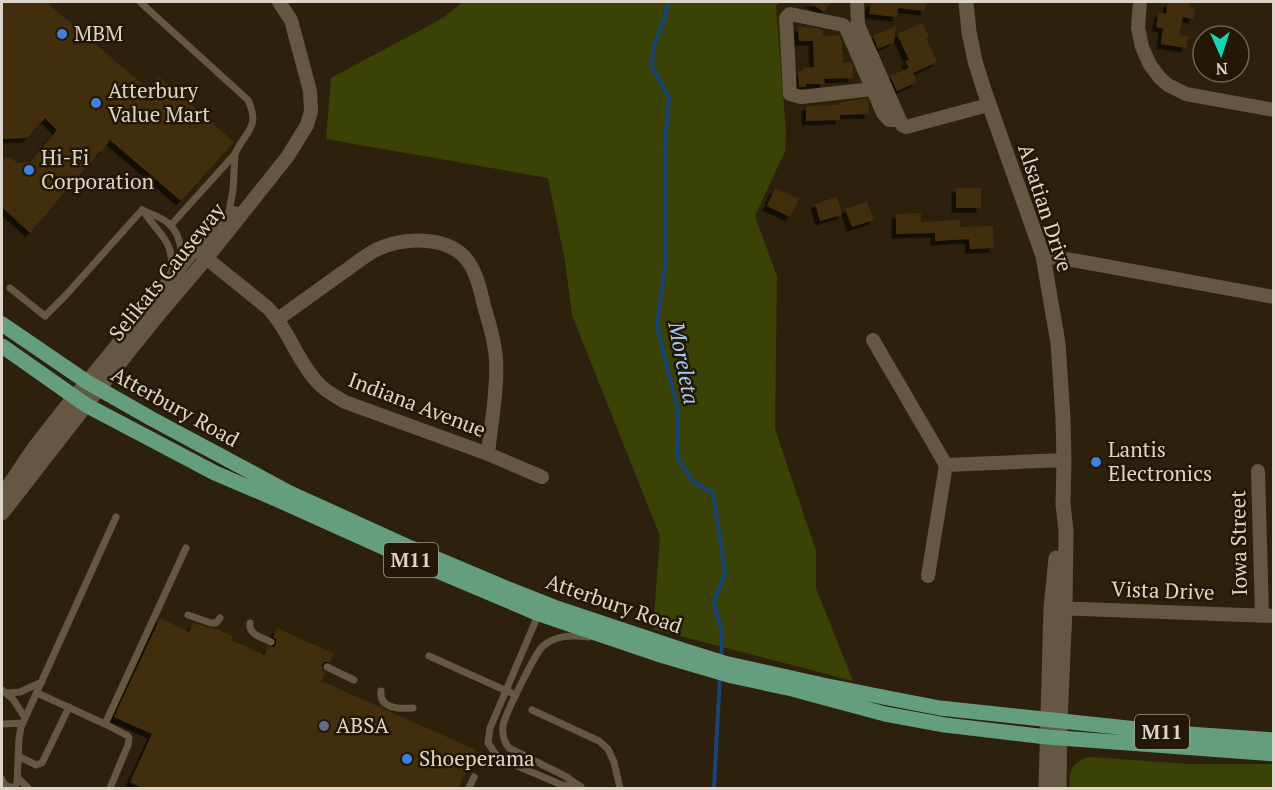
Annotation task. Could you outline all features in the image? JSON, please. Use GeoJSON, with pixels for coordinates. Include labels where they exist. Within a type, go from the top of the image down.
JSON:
{"type":"FeatureCollection","features":[{"type":"Feature","properties":{"kind":"main road","name":"Atterbury Road"},"geometry":{"type":"LineString","coordinates":[[2,324],[93,385],[290,493],[541,608]]}},
{"type":"Feature","properties":{"kind":"main road","name":"Atterbury Road"},"geometry":{"type":"LineString","coordinates":[[2,346],[80,401],[215,473],[409,559],[606,631],[685,656],[724,663],[759,676],[898,717],[1054,738],[1274,754]]}},
{"type":"Feature","properties":{"kind":"main road","name":"Atterbury Road"},"geometry":{"type":"LineString","coordinates":[[759,676],[940,708],[1174,733],[1274,740]]}},
{"type":"Feature","properties":{"kind":"street","name":"Selikats Causeway"},"geometry":{"type":"LineString","coordinates":[[93,385],[206,259],[288,156],[307,125],[311,104],[308,83],[291,20],[279,2]]}},
{"type":"Feature","properties":{"kind":"street"},"geometry":{"type":"LineString","coordinates":[[857,2],[858,25],[903,123]]}},
{"type":"Feature","properties":{"kind":"street","name":"Alsatian Drive"},"geometry":{"type":"LineString","coordinates":[[966,2],[975,61],[988,105],[1043,256],[1058,343],[1062,381],[1064,460],[1063,504],[1057,546],[1058,608],[1054,738]]}},
{"type":"Feature","properties":{"kind":"street"},"geometry":{"type":"LineString","coordinates":[[1140,2],[1138,28],[1142,47],[1150,66],[1168,85],[1186,94],[1274,110]]}},
{"type":"Feature","properties":{"kind":"street"},"geometry":{"type":"LineString","coordinates":[[873,89],[801,97],[790,94],[786,18],[790,14],[843,25],[846,28],[873,89],[883,113],[889,120],[903,123],[988,105]]}},
{"type":"Feature","properties":{"kind":"street","name":"Selikats Causeway"},"geometry":{"type":"LineString","coordinates":[[2,513],[80,401],[195,249],[254,199]]}},
{"type":"Feature","properties":{"kind":"street"},"geometry":{"type":"LineString","coordinates":[[278,319],[379,249],[418,240],[434,242],[456,251],[466,258],[476,276],[495,347],[496,374],[488,454]]}},
{"type":"Feature","properties":{"kind":"street","name":"Indiana Avenue"},"geometry":{"type":"LineString","coordinates":[[195,249],[268,308],[278,319],[308,371],[328,392],[345,402],[488,454],[542,477]]}},
{"type":"Feature","properties":{"kind":"street"},"geometry":{"type":"LineString","coordinates":[[1043,256],[1274,297]]}},
{"type":"Feature","properties":{"kind":"street"},"geometry":{"type":"LineString","coordinates":[[873,340],[946,465],[928,576]]}},
{"type":"Feature","properties":{"kind":"street","name":"Selikats Causeway"},"geometry":{"type":"LineString","coordinates":[[2,496],[35,447],[80,401]]}},
{"type":"Feature","properties":{"kind":"street"},"geometry":{"type":"LineString","coordinates":[[946,465],[1064,460]]}},
{"type":"Feature","properties":{"kind":"street","name":"Iowa Street"},"geometry":{"type":"LineString","coordinates":[[1258,471],[1268,616]]}},
{"type":"Feature","properties":{"kind":"street","name":"Vista Drive"},"geometry":{"type":"LineString","coordinates":[[1058,608],[1268,616]]}},
{"type":"Feature","properties":{"kind":"street"},"geometry":{"type":"LineString","coordinates":[[1046,789],[1054,738]]}},
{"type":"Feature","properties":{"kind":"street"},"geometry":{"type":"LineString","coordinates":[[1054,738],[1059,789]]}},
{"type":"Feature","properties":{"kind":"lane"},"geometry":{"type":"LineString","coordinates":[[140,2],[248,100],[253,113],[252,124],[235,154],[171,225]]}},
{"type":"Feature","properties":{"kind":"lane"},"geometry":{"type":"LineString","coordinates":[[228,219],[233,190],[235,154]]}},
{"type":"Feature","properties":{"kind":"lane"},"geometry":{"type":"LineString","coordinates":[[142,210],[171,225],[178,238],[182,251],[180,290]]}},
{"type":"Feature","properties":{"kind":"lane"},"geometry":{"type":"LineString","coordinates":[[142,210],[168,243],[172,262],[172,278]]}},
{"type":"Feature","properties":{"kind":"lane"},"geometry":{"type":"LineString","coordinates":[[10,288],[45,316],[66,296],[142,210]]}},
{"type":"Feature","properties":{"kind":"lane"},"geometry":{"type":"LineString","coordinates":[[2,779],[5,785],[13,787],[17,783],[19,739],[24,720],[116,517]]}},
{"type":"Feature","properties":{"kind":"lane"},"geometry":{"type":"LineString","coordinates":[[105,724],[186,548]]}},
{"type":"Feature","properties":{"kind":"lane"},"geometry":{"type":"LineString","coordinates":[[541,608],[488,733],[488,742],[501,759],[562,787],[584,788]]}},
{"type":"Feature","properties":{"kind":"lane"},"geometry":{"type":"LineString","coordinates":[[188,615],[214,624],[220,618]]}},
{"type":"Feature","properties":{"kind":"lane"},"geometry":{"type":"LineString","coordinates":[[250,623],[251,632],[271,642]]}},
{"type":"Feature","properties":{"kind":"lane"},"geometry":{"type":"LineString","coordinates":[[584,788],[509,748],[503,734],[503,725],[516,694],[544,645],[564,636],[598,638],[606,631]]}},
{"type":"Feature","properties":{"kind":"lane"},"geometry":{"type":"LineString","coordinates":[[429,656],[516,694]]}},
{"type":"Feature","properties":{"kind":"lane"},"geometry":{"type":"LineString","coordinates":[[327,668],[354,680]]}},
{"type":"Feature","properties":{"kind":"lane"},"geometry":{"type":"LineString","coordinates":[[4,691],[20,692],[42,682]]}},
{"type":"Feature","properties":{"kind":"lane"},"geometry":{"type":"LineString","coordinates":[[381,690],[384,702],[394,708],[413,708]]}},
{"type":"Feature","properties":{"kind":"lane"},"geometry":{"type":"LineString","coordinates":[[4,691],[13,699],[24,720]]}},
{"type":"Feature","properties":{"kind":"lane"},"geometry":{"type":"LineString","coordinates":[[38,693],[128,736],[128,745],[110,789]]}},
{"type":"Feature","properties":{"kind":"lane"},"geometry":{"type":"LineString","coordinates":[[18,756],[36,765],[42,763],[69,707]]}},
{"type":"Feature","properties":{"kind":"lane"},"geometry":{"type":"LineString","coordinates":[[532,710],[599,741],[608,749],[617,772],[620,789]]}},
{"type":"Feature","properties":{"kind":"lane"},"geometry":{"type":"LineString","coordinates":[[2,724],[24,720]]}},
{"type":"Feature","properties":{"kind":"lane"},"geometry":{"type":"LineString","coordinates":[[562,787],[565,776]]}},
{"type":"Feature","properties":{"kind":"lane"},"geometry":{"type":"LineString","coordinates":[[469,789],[474,777]]}},
{"type":"Feature","properties":{"kind":"lane"},"geometry":{"type":"LineString","coordinates":[[18,778],[28,789]]}},
{"type":"Feature","properties":{"kind":"green space"},"geometry":{"type":"Polygon","coordinates":[[[463,2],[780,2],[776,6],[786,131],[785,151],[755,216],[777,276],[775,429],[816,551],[816,588],[853,681],[653,629],[660,536],[572,315],[565,261],[548,178],[326,139],[331,78],[443,18],[463,2]]]}},
{"type":"Feature","properties":{"kind":"green space"},"geometry":{"type":"Polygon","coordinates":[[[1089,757],[1191,764],[1273,764],[1273,788],[1069,788],[1072,768],[1089,757]]]}},
{"type":"Feature","properties":{"kind":"building","name":"Atterbury Value Mart"},"geometry":{"type":"Polygon","coordinates":[[[2,2],[46,2],[148,89],[158,76],[234,142],[181,201],[110,140],[30,233],[2,207],[2,158],[11,157],[17,163],[30,162],[57,130],[45,118],[27,138],[2,139],[2,2]]]}},
{"type":"Feature","properties":{"kind":"building"},"geometry":{"type":"Polygon","coordinates":[[[809,2],[831,2],[824,12],[809,2]]]}},
{"type":"Feature","properties":{"kind":"building"},"geometry":{"type":"Polygon","coordinates":[[[871,2],[926,2],[925,11],[898,8],[897,17],[869,14],[871,2]]]}},
{"type":"Feature","properties":{"kind":"building"},"geometry":{"type":"Polygon","coordinates":[[[1168,2],[1190,2],[1190,7],[1195,8],[1193,19],[1183,17],[1179,35],[1188,36],[1186,48],[1161,44],[1163,28],[1156,27],[1159,12],[1166,14],[1168,2]]]}},
{"type":"Feature","properties":{"kind":"building"},"geometry":{"type":"Polygon","coordinates":[[[922,23],[929,36],[926,38],[937,62],[913,73],[917,82],[897,91],[890,76],[909,68],[905,61],[909,60],[897,34],[922,23]]]}},
{"type":"Feature","properties":{"kind":"building"},"geometry":{"type":"Polygon","coordinates":[[[896,26],[894,42],[878,49],[873,36],[896,26]]]}},
{"type":"Feature","properties":{"kind":"building"},"geometry":{"type":"Polygon","coordinates":[[[798,27],[823,30],[823,36],[839,35],[842,42],[843,63],[851,62],[853,78],[824,79],[825,84],[806,84],[806,87],[799,87],[798,72],[803,71],[803,68],[814,67],[813,41],[799,41],[798,27]]]}},
{"type":"Feature","properties":{"kind":"building"},"geometry":{"type":"Polygon","coordinates":[[[867,99],[869,114],[840,115],[840,120],[806,121],[806,106],[839,105],[839,102],[867,99]]]}},
{"type":"Feature","properties":{"kind":"building"},"geometry":{"type":"Polygon","coordinates":[[[775,188],[799,199],[790,217],[767,206],[775,188]]]}},
{"type":"Feature","properties":{"kind":"building"},"geometry":{"type":"Polygon","coordinates":[[[956,188],[981,188],[981,208],[956,208],[956,188]]]}},
{"type":"Feature","properties":{"kind":"building"},"geometry":{"type":"Polygon","coordinates":[[[837,197],[842,215],[820,221],[815,204],[837,197]]]}},
{"type":"Feature","properties":{"kind":"building"},"geometry":{"type":"Polygon","coordinates":[[[867,202],[874,220],[852,227],[845,209],[867,202]]]}},
{"type":"Feature","properties":{"kind":"building"},"geometry":{"type":"Polygon","coordinates":[[[921,213],[921,222],[960,220],[960,227],[993,226],[994,248],[970,249],[969,239],[935,241],[935,233],[896,234],[896,214],[921,213]]]}},
{"type":"Feature","properties":{"kind":"building"},"geometry":{"type":"Polygon","coordinates":[[[160,618],[189,632],[193,623],[216,629],[233,636],[231,640],[264,655],[268,647],[274,647],[276,644],[276,639],[273,637],[277,628],[334,654],[330,662],[324,662],[322,665],[322,670],[325,672],[321,681],[476,750],[458,789],[144,789],[130,782],[152,734],[114,717],[160,618]]]}},
{"type":"Feature","properties":{"kind":"waterway","name":"Moreleta"},"geometry":{"type":"LineString","coordinates":[[668,2],[653,48],[652,67],[669,97],[665,145],[666,257],[657,326],[678,411],[677,457],[694,483],[713,492],[725,573],[714,602],[722,633],[721,659]]}},
{"type":"Feature","properties":{"kind":"waterway","name":"Moreleta"},"geometry":{"type":"LineString","coordinates":[[714,788],[720,675]]}},
{"type":"Feature","properties":{"kind":"place","name":"MBM"},"geometry":{"type":"Point","coordinates":[62,34]}},
{"type":"Feature","properties":{"kind":"place","name":"Atterbury Value Mart"},"geometry":{"type":"Point","coordinates":[96,103]}},
{"type":"Feature","properties":{"kind":"place","name":"Hi-Fi Corporation"},"geometry":{"type":"Point","coordinates":[29,170]}},
{"type":"Feature","properties":{"kind":"place","name":"Lantis Electronics"},"geometry":{"type":"Point","coordinates":[1096,462]}},
{"type":"Feature","properties":{"kind":"place","name":"ABSA"},"geometry":{"type":"Point","coordinates":[324,726]}},
{"type":"Feature","properties":{"kind":"place","name":"Shoeperama"},"geometry":{"type":"Point","coordinates":[407,759]}}]}
